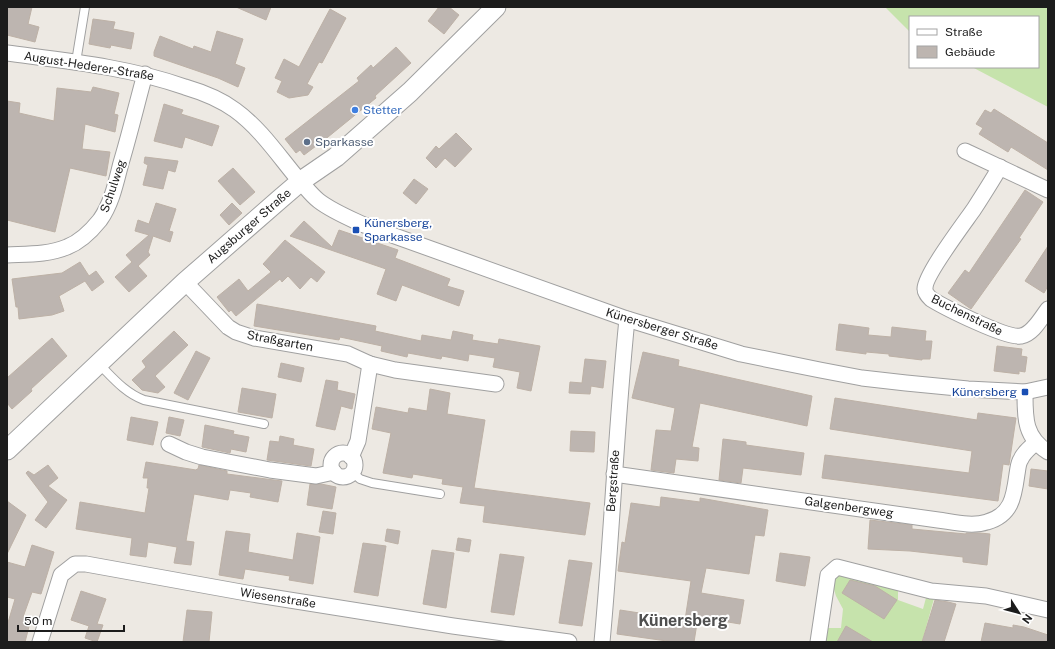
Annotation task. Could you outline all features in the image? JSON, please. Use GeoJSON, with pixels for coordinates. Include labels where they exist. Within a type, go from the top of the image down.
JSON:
{"type":"FeatureCollection","features":[{"type":"Feature","properties":{"kind":"street","name":"Augsburger Straße"},"geometry":{"type":"LineString","coordinates":[[7,450],[185,282],[301,181],[336,157],[410,92],[496,7]]}},
{"type":"Feature","properties":{"kind":"street","name":"August-Hederer-Straße"},"geometry":{"type":"LineString","coordinates":[[7,53],[76,62],[145,74],[210,96],[235,110],[255,128],[301,181]]}},
{"type":"Feature","properties":{"kind":"street","name":"Schulweg"},"geometry":{"type":"LineString","coordinates":[[7,255],[39,254],[69,246],[90,231],[100,220],[106,209],[116,180],[145,74]]}},
{"type":"Feature","properties":{"kind":"street"},"geometry":{"type":"LineString","coordinates":[[965,151],[1048,190]]}},
{"type":"Feature","properties":{"kind":"street","name":"Buchenstraße"},"geometry":{"type":"LineString","coordinates":[[1000,167],[975,208],[934,266],[926,282],[926,294],[931,299],[982,324],[1014,336],[1020,336],[1032,330],[1048,309]]}},
{"type":"Feature","properties":{"kind":"street","name":"Künersberger Straße"},"geometry":{"type":"LineString","coordinates":[[301,181],[318,201],[364,225],[627,320],[741,354],[862,378],[906,383],[968,389],[1025,392],[1048,387]]}},
{"type":"Feature","properties":{"kind":"street","name":"Straßgarten"},"geometry":{"type":"LineString","coordinates":[[185,282],[228,326],[236,332],[254,338],[348,354],[370,364],[408,372],[496,384]]}},
{"type":"Feature","properties":{"kind":"street","name":"Bergstraße"},"geometry":{"type":"LineString","coordinates":[[602,642],[607,588],[619,394],[627,320]]}},
{"type":"Feature","properties":{"kind":"street"},"geometry":{"type":"LineString","coordinates":[[351,457],[358,441],[370,364]]}},
{"type":"Feature","properties":{"kind":"street"},"geometry":{"type":"LineString","coordinates":[[1025,392],[1026,418],[1029,431],[1036,443],[1048,452]]}},
{"type":"Feature","properties":{"kind":"street","name":"Galgenbergweg"},"geometry":{"type":"LineString","coordinates":[[614,474],[973,524],[986,522],[1002,514],[1009,508],[1014,496],[1020,460],[1023,455],[1036,443]]}},
{"type":"Feature","properties":{"kind":"street"},"geometry":{"type":"LineString","coordinates":[[169,444],[186,452],[202,457],[270,470],[316,476],[334,472]]}},
{"type":"Feature","properties":{"kind":"street"},"geometry":{"type":"LineString","coordinates":[[344,453],[351,457],[354,461],[352,472],[343,477],[338,476],[334,472],[331,465],[336,455],[344,453]]}},
{"type":"Feature","properties":{"kind":"street","name":"Wiesenstraße"},"geometry":{"type":"LineString","coordinates":[[40,642],[61,575],[75,564],[86,564],[252,594],[453,626],[569,642]]}},
{"type":"Feature","properties":{"kind":"street"},"geometry":{"type":"LineString","coordinates":[[818,642],[828,575],[837,567],[931,591],[986,596],[1048,610]]}},
{"type":"Feature","properties":{"kind":"lane"},"geometry":{"type":"LineString","coordinates":[[76,62],[85,7]]}},
{"type":"Feature","properties":{"kind":"lane"},"geometry":{"type":"LineString","coordinates":[[98,363],[135,397],[264,424]]}},
{"type":"Feature","properties":{"kind":"lane"},"geometry":{"type":"LineString","coordinates":[[352,472],[360,479],[372,484],[440,494]]}},
{"type":"Feature","properties":{"kind":"green space"},"geometry":{"type":"Polygon","coordinates":[[[885,7],[1048,7],[1048,107],[974,68],[1039,68],[1039,16],[909,16],[909,31],[885,7]]]}},
{"type":"Feature","properties":{"kind":"green space"},"geometry":{"type":"Polygon","coordinates":[[[840,570],[898,587],[898,600],[923,609],[927,594],[935,595],[922,642],[826,642],[828,628],[841,628],[843,609],[836,596],[831,580],[840,570]]]}},
{"type":"Feature","properties":{"kind":"building"},"geometry":{"type":"Polygon","coordinates":[[[7,7],[32,7],[28,24],[39,27],[35,42],[7,35],[7,7]]]}},
{"type":"Feature","properties":{"kind":"building"},"geometry":{"type":"Polygon","coordinates":[[[236,7],[271,7],[266,20],[236,7]]]}},
{"type":"Feature","properties":{"kind":"building"},"geometry":{"type":"Polygon","coordinates":[[[439,7],[449,7],[459,15],[444,34],[428,21],[439,7]]]}},
{"type":"Feature","properties":{"kind":"building"},"geometry":{"type":"Polygon","coordinates":[[[330,9],[346,18],[322,63],[319,62],[307,84],[313,87],[308,95],[289,98],[277,92],[282,81],[275,78],[284,59],[299,67],[330,9]]]}},
{"type":"Feature","properties":{"kind":"building"},"geometry":{"type":"Polygon","coordinates":[[[93,19],[115,22],[113,29],[134,33],[131,49],[111,45],[110,48],[89,44],[93,19]]]}},
{"type":"Feature","properties":{"kind":"building"},"geometry":{"type":"Polygon","coordinates":[[[217,31],[243,39],[235,64],[245,68],[238,87],[218,78],[154,56],[160,36],[193,49],[194,46],[211,52],[217,31]]]}},
{"type":"Feature","properties":{"kind":"building"},"geometry":{"type":"Polygon","coordinates":[[[396,47],[411,63],[375,96],[376,98],[328,137],[304,155],[300,150],[296,153],[285,139],[359,81],[357,78],[371,65],[373,68],[396,47]]]}},
{"type":"Feature","properties":{"kind":"building"},"geometry":{"type":"Polygon","coordinates":[[[93,87],[119,93],[114,114],[118,115],[115,132],[85,124],[82,149],[110,152],[106,176],[70,168],[55,232],[7,220],[7,101],[20,103],[19,113],[54,121],[57,88],[91,92],[93,87]]]}},
{"type":"Feature","properties":{"kind":"building"},"geometry":{"type":"Polygon","coordinates":[[[164,104],[183,110],[181,114],[219,126],[212,146],[185,137],[182,148],[154,141],[164,104]]]}},
{"type":"Feature","properties":{"kind":"building"},"geometry":{"type":"Polygon","coordinates":[[[994,109],[1048,143],[1048,170],[1011,147],[1008,152],[979,134],[983,128],[976,124],[985,110],[991,113],[994,109]]]}},
{"type":"Feature","properties":{"kind":"building"},"geometry":{"type":"Polygon","coordinates":[[[456,133],[472,149],[455,167],[445,158],[436,168],[426,158],[436,146],[439,149],[456,133]]]}},
{"type":"Feature","properties":{"kind":"building"},"geometry":{"type":"Polygon","coordinates":[[[145,157],[178,161],[175,172],[168,170],[163,189],[143,185],[148,165],[144,163],[145,157]]]}},
{"type":"Feature","properties":{"kind":"building"},"geometry":{"type":"Polygon","coordinates":[[[233,168],[255,192],[240,205],[218,181],[233,168]]]}},
{"type":"Feature","properties":{"kind":"building"},"geometry":{"type":"Polygon","coordinates":[[[414,179],[428,189],[416,204],[403,193],[414,179]]]}},
{"type":"Feature","properties":{"kind":"building"},"geometry":{"type":"Polygon","coordinates":[[[1025,190],[1043,202],[1019,238],[1021,239],[971,309],[948,293],[965,270],[969,273],[1025,190]]]}},
{"type":"Feature","properties":{"kind":"building"},"geometry":{"type":"Polygon","coordinates":[[[156,203],[176,209],[169,231],[173,232],[170,242],[153,236],[148,252],[150,255],[138,266],[147,276],[129,292],[115,277],[132,262],[126,255],[149,235],[135,231],[138,220],[149,224],[156,203]]]}},
{"type":"Feature","properties":{"kind":"building"},"geometry":{"type":"Polygon","coordinates":[[[232,203],[242,213],[229,225],[220,215],[232,203]]]}},
{"type":"Feature","properties":{"kind":"building"},"geometry":{"type":"Polygon","coordinates":[[[304,221],[332,247],[339,230],[398,250],[395,258],[450,279],[447,286],[464,291],[459,306],[402,285],[396,301],[377,294],[386,269],[290,236],[304,221]]]}},
{"type":"Feature","properties":{"kind":"building"},"geometry":{"type":"Polygon","coordinates":[[[285,240],[325,272],[317,282],[311,277],[300,289],[288,276],[282,282],[280,279],[236,316],[231,310],[229,312],[217,297],[239,279],[248,291],[271,272],[263,264],[285,240]]]}},
{"type":"Feature","properties":{"kind":"building"},"geometry":{"type":"Polygon","coordinates":[[[1048,246],[1048,286],[1044,293],[1025,281],[1048,246]]]}},
{"type":"Feature","properties":{"kind":"building"},"geometry":{"type":"Polygon","coordinates":[[[80,262],[89,276],[96,271],[104,282],[92,291],[85,281],[59,296],[64,311],[52,315],[19,319],[12,279],[62,273],[80,262]]]}},
{"type":"Feature","properties":{"kind":"building"},"geometry":{"type":"Polygon","coordinates":[[[257,304],[376,326],[375,331],[421,341],[422,335],[451,340],[453,331],[473,335],[472,340],[498,344],[499,339],[540,346],[531,391],[517,388],[520,372],[493,367],[495,358],[469,354],[468,361],[442,356],[441,359],[408,353],[407,357],[381,351],[382,346],[340,337],[339,340],[254,326],[257,304]]]}},
{"type":"Feature","properties":{"kind":"building"},"geometry":{"type":"Polygon","coordinates":[[[839,324],[869,328],[868,335],[891,337],[892,327],[926,331],[925,341],[932,341],[930,359],[922,360],[889,356],[889,354],[866,352],[866,354],[836,350],[839,324]]]}},
{"type":"Feature","properties":{"kind":"building"},"geometry":{"type":"Polygon","coordinates":[[[174,331],[188,345],[155,376],[165,387],[158,393],[142,390],[132,380],[146,367],[142,361],[174,331]]]}},
{"type":"Feature","properties":{"kind":"building"},"geometry":{"type":"Polygon","coordinates":[[[52,338],[67,356],[31,389],[32,391],[12,409],[7,403],[7,378],[52,338]]]}},
{"type":"Feature","properties":{"kind":"building"},"geometry":{"type":"Polygon","coordinates":[[[997,346],[1022,349],[1021,356],[1027,357],[1025,372],[1019,371],[1019,374],[994,371],[997,346]]]}},
{"type":"Feature","properties":{"kind":"building"},"geometry":{"type":"Polygon","coordinates":[[[196,351],[210,358],[188,400],[174,393],[196,351]]]}},
{"type":"Feature","properties":{"kind":"building"},"geometry":{"type":"Polygon","coordinates":[[[643,352],[679,360],[678,366],[812,396],[807,426],[700,403],[692,447],[699,448],[698,461],[676,459],[674,473],[651,470],[656,430],[671,431],[675,408],[632,398],[643,352]]]}},
{"type":"Feature","properties":{"kind":"building"},"geometry":{"type":"Polygon","coordinates":[[[585,359],[606,361],[603,388],[591,386],[590,394],[569,393],[570,382],[582,383],[585,359]]]}},
{"type":"Feature","properties":{"kind":"building"},"geometry":{"type":"Polygon","coordinates":[[[281,363],[304,368],[301,382],[278,377],[281,363]]]}},
{"type":"Feature","properties":{"kind":"building"},"geometry":{"type":"Polygon","coordinates":[[[326,380],[338,382],[337,390],[355,394],[352,409],[341,406],[335,430],[316,426],[326,380]]]}},
{"type":"Feature","properties":{"kind":"building"},"geometry":{"type":"Polygon","coordinates":[[[242,388],[276,394],[272,418],[238,412],[242,388]]]}},
{"type":"Feature","properties":{"kind":"building"},"geometry":{"type":"Polygon","coordinates":[[[430,389],[450,393],[447,414],[485,420],[474,488],[590,503],[585,535],[483,522],[485,506],[460,503],[463,487],[442,484],[443,479],[413,474],[412,478],[383,473],[391,433],[372,429],[376,407],[408,413],[409,408],[427,411],[430,389]]]}},
{"type":"Feature","properties":{"kind":"building"},"geometry":{"type":"Polygon","coordinates":[[[835,398],[977,420],[978,413],[1016,418],[1009,465],[1003,464],[998,501],[822,478],[825,455],[969,473],[972,451],[830,429],[835,398]]]}},
{"type":"Feature","properties":{"kind":"building"},"geometry":{"type":"Polygon","coordinates":[[[131,417],[158,422],[153,445],[127,440],[131,417]]]}},
{"type":"Feature","properties":{"kind":"building"},"geometry":{"type":"Polygon","coordinates":[[[169,417],[184,420],[180,436],[166,433],[169,417]]]}},
{"type":"Feature","properties":{"kind":"building"},"geometry":{"type":"Polygon","coordinates":[[[205,425],[234,431],[233,434],[249,437],[246,452],[231,449],[230,453],[202,447],[205,425]]]}},
{"type":"Feature","properties":{"kind":"building"},"geometry":{"type":"Polygon","coordinates":[[[571,431],[595,432],[594,452],[570,451],[571,431]]]}},
{"type":"Feature","properties":{"kind":"building"},"geometry":{"type":"Polygon","coordinates":[[[280,436],[294,439],[293,445],[314,449],[311,466],[267,460],[270,441],[279,442],[280,436]]]}},
{"type":"Feature","properties":{"kind":"building"},"geometry":{"type":"Polygon","coordinates":[[[723,439],[746,442],[746,445],[804,453],[801,475],[743,468],[741,483],[719,480],[723,439]]]}},
{"type":"Feature","properties":{"kind":"building"},"geometry":{"type":"Polygon","coordinates":[[[146,462],[196,470],[198,469],[199,465],[227,471],[227,474],[282,481],[278,502],[250,497],[251,493],[230,490],[228,500],[194,494],[186,541],[194,542],[191,565],[174,563],[177,547],[148,542],[146,557],[130,555],[132,538],[76,529],[80,502],[145,513],[149,488],[147,488],[148,478],[143,478],[146,462]]]}},
{"type":"Feature","properties":{"kind":"building"},"geometry":{"type":"Polygon","coordinates":[[[48,465],[58,478],[48,486],[67,500],[46,528],[35,520],[48,502],[26,473],[28,471],[34,475],[48,465]]]}},
{"type":"Feature","properties":{"kind":"building"},"geometry":{"type":"Polygon","coordinates":[[[1031,469],[1048,471],[1048,489],[1029,486],[1031,469]]]}},
{"type":"Feature","properties":{"kind":"building"},"geometry":{"type":"Polygon","coordinates":[[[310,484],[321,484],[336,487],[332,509],[307,505],[310,484]]]}},
{"type":"Feature","properties":{"kind":"building"},"geometry":{"type":"Polygon","coordinates":[[[661,497],[700,502],[700,498],[768,510],[764,536],[755,535],[749,574],[706,568],[701,593],[744,600],[740,624],[698,617],[694,642],[674,642],[617,634],[620,610],[685,620],[691,581],[618,571],[622,542],[625,543],[631,503],[660,507],[661,497]]]}},
{"type":"Feature","properties":{"kind":"building"},"geometry":{"type":"Polygon","coordinates":[[[7,501],[26,515],[7,554],[7,501]]]}},
{"type":"Feature","properties":{"kind":"building"},"geometry":{"type":"Polygon","coordinates":[[[323,511],[336,513],[333,534],[319,532],[323,511]]]}},
{"type":"Feature","properties":{"kind":"building"},"geometry":{"type":"Polygon","coordinates":[[[870,520],[912,525],[912,529],[966,534],[990,534],[987,565],[963,562],[963,557],[910,551],[868,549],[870,520]]]}},
{"type":"Feature","properties":{"kind":"building"},"geometry":{"type":"Polygon","coordinates":[[[387,529],[400,531],[398,544],[385,541],[387,529]]]}},
{"type":"Feature","properties":{"kind":"building"},"geometry":{"type":"Polygon","coordinates":[[[226,531],[250,534],[248,552],[293,560],[297,533],[320,537],[313,584],[289,580],[290,576],[245,569],[243,579],[219,575],[226,531]]]}},
{"type":"Feature","properties":{"kind":"building"},"geometry":{"type":"Polygon","coordinates":[[[458,538],[471,540],[469,552],[456,550],[458,538]]]}},
{"type":"Feature","properties":{"kind":"building"},"geometry":{"type":"Polygon","coordinates":[[[363,543],[386,546],[378,596],[354,592],[363,543]]]}},
{"type":"Feature","properties":{"kind":"building"},"geometry":{"type":"Polygon","coordinates":[[[32,545],[54,552],[41,594],[32,592],[23,617],[31,619],[25,642],[7,642],[7,626],[15,599],[7,597],[7,562],[25,567],[32,545]]]}},
{"type":"Feature","properties":{"kind":"building"},"geometry":{"type":"Polygon","coordinates":[[[432,550],[454,553],[446,608],[423,604],[432,550]]]}},
{"type":"Feature","properties":{"kind":"building"},"geometry":{"type":"Polygon","coordinates":[[[780,553],[810,557],[805,586],[776,581],[780,553]]]}},
{"type":"Feature","properties":{"kind":"building"},"geometry":{"type":"Polygon","coordinates":[[[500,554],[524,557],[514,615],[491,612],[500,554]]]}},
{"type":"Feature","properties":{"kind":"building"},"geometry":{"type":"Polygon","coordinates":[[[569,560],[592,563],[582,626],[559,623],[569,560]]]}},
{"type":"Feature","properties":{"kind":"building"},"geometry":{"type":"Polygon","coordinates":[[[850,580],[875,586],[897,600],[884,619],[842,593],[850,580]]]}},
{"type":"Feature","properties":{"kind":"building"},"geometry":{"type":"Polygon","coordinates":[[[81,591],[106,599],[97,624],[103,625],[97,642],[85,638],[89,626],[71,620],[81,591]]]}},
{"type":"Feature","properties":{"kind":"building"},"geometry":{"type":"Polygon","coordinates":[[[935,600],[956,604],[944,642],[922,642],[935,600]]]}},
{"type":"Feature","properties":{"kind":"building"},"geometry":{"type":"Polygon","coordinates":[[[187,610],[212,612],[209,642],[183,642],[187,610]]]}},
{"type":"Feature","properties":{"kind":"building"},"geometry":{"type":"Polygon","coordinates":[[[985,623],[1013,628],[1013,625],[1024,627],[1048,635],[1048,642],[981,642],[985,623]]]}},
{"type":"Feature","properties":{"kind":"building"},"geometry":{"type":"Polygon","coordinates":[[[846,626],[873,642],[837,642],[846,626]]]}},
{"type":"Feature","properties":{"kind":"place","name":"Stetter"},"geometry":{"type":"Point","coordinates":[355,110]}},
{"type":"Feature","properties":{"kind":"place","name":"Sparkasse"},"geometry":{"type":"Point","coordinates":[307,142]}},
{"type":"Feature","properties":{"kind":"place","name":"Künersberg, Sparkasse"},"geometry":{"type":"Point","coordinates":[356,230]}},
{"type":"Feature","properties":{"kind":"place","name":"Künersberg"},"geometry":{"type":"Point","coordinates":[1025,392]}},
{"type":"Feature","properties":{"kind":"district","name":"Künersberg"},"geometry":{"type":"Point","coordinates":[683,620]}}]}
